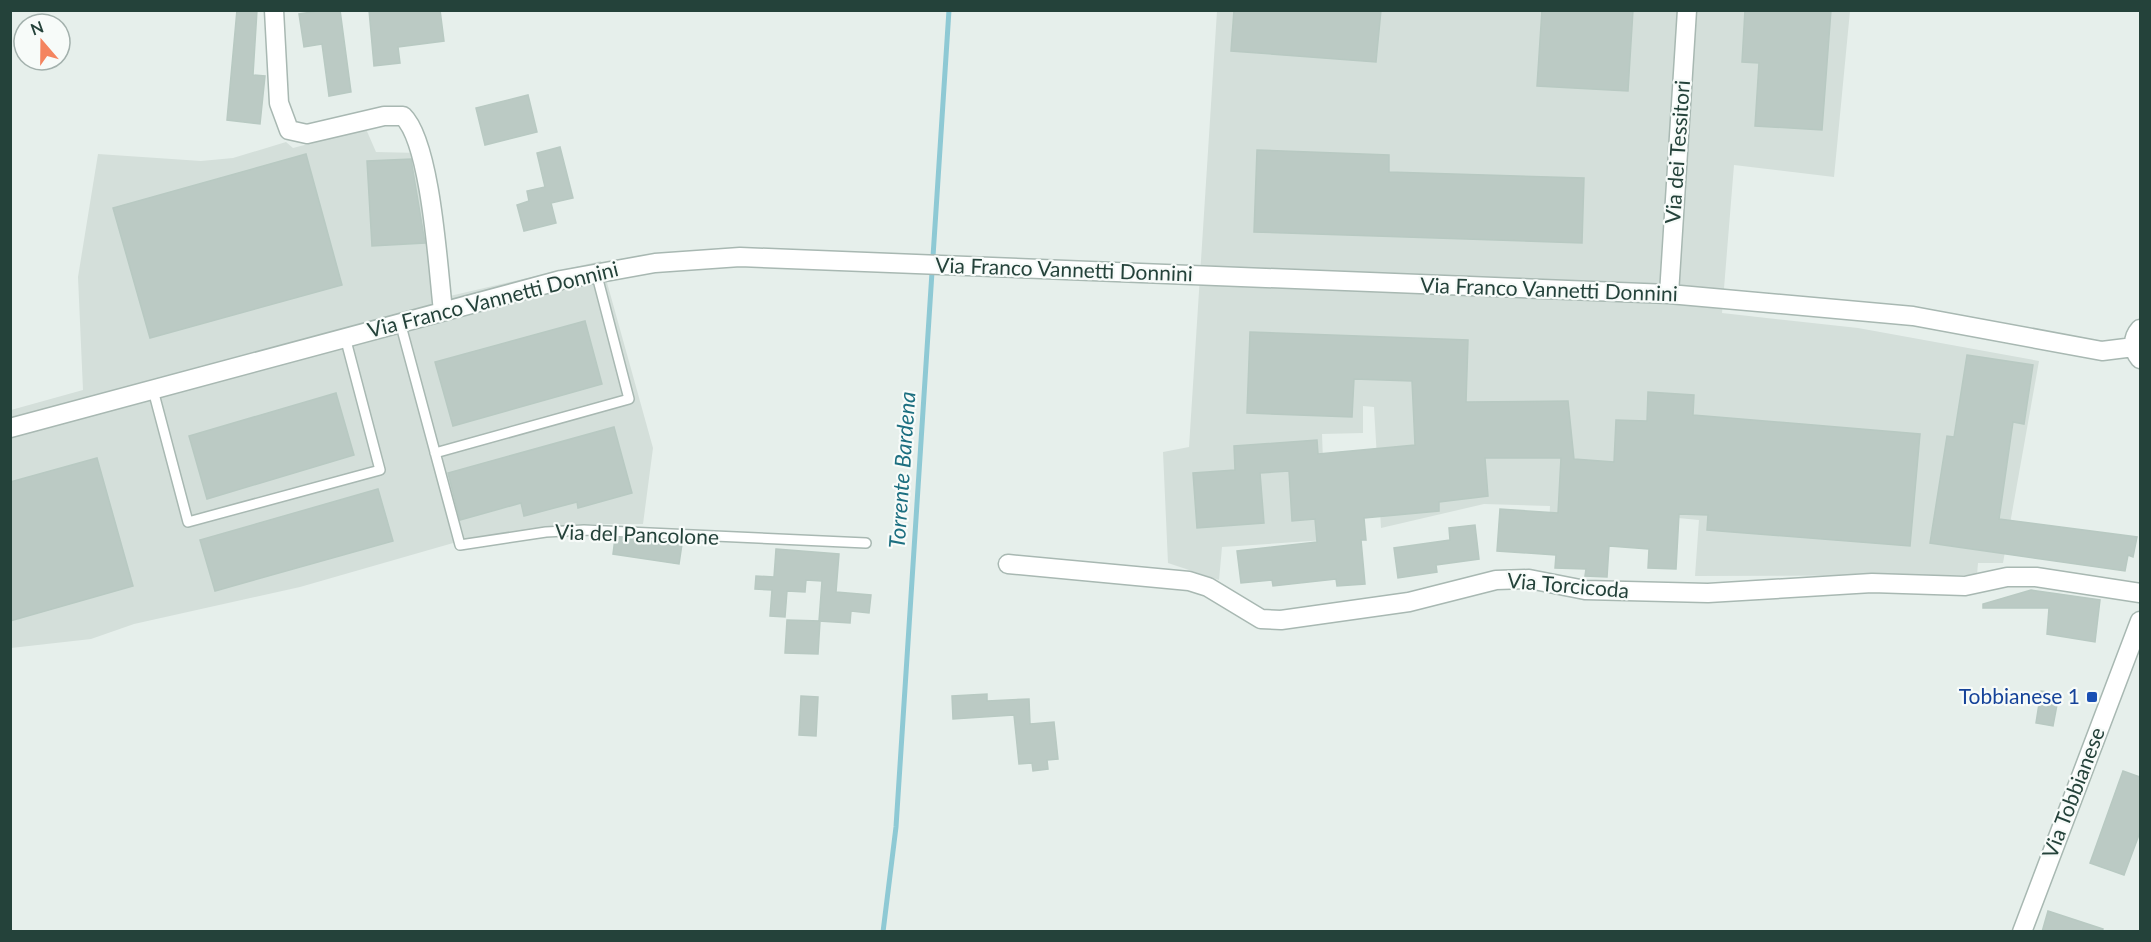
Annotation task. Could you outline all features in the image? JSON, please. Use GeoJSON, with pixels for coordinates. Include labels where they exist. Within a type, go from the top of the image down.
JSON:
{"type":"FeatureCollection","features":[{"type":"Feature","properties":{"kind":"street"},"geometry":{"type":"LineString","coordinates":[[274,10],[279,103],[289,130],[307,134],[384,116],[403,116],[412,125],[423,155],[443,311]]}},
{"type":"Feature","properties":{"kind":"street","name":"Via dei Tessitori"},"geometry":{"type":"LineString","coordinates":[[1669,294],[1688,10]]}},
{"type":"Feature","properties":{"kind":"street","name":"Via Franco Vannetti Donnini"},"geometry":{"type":"LineString","coordinates":[[10,428],[400,322],[596,272],[655,263],[740,257],[1669,294],[1913,316],[2102,351],[2137,353]]}},
{"type":"Feature","properties":{"kind":"street"},"geometry":{"type":"LineString","coordinates":[[2137,353],[2136,335],[2140,329]]}},
{"type":"Feature","properties":{"kind":"street","name":"Via Torcicoda"},"geometry":{"type":"LineString","coordinates":[[1008,564],[1189,581],[1208,587],[1261,619],[1281,620],[1409,602],[1496,580],[1529,579],[1585,590],[1661,593],[1872,583],[1965,586],[2007,577],[2036,577],[2140,593]]}},
{"type":"Feature","properties":{"kind":"street","name":"Via Tobbianese"},"geometry":{"type":"LineString","coordinates":[[2022,932],[2140,621]]}},
{"type":"Feature","properties":{"kind":"lane"},"geometry":{"type":"LineString","coordinates":[[435,453],[629,399],[596,272]]}},
{"type":"Feature","properties":{"kind":"lane","name":"Via del Pancolone"},"geometry":{"type":"LineString","coordinates":[[400,322],[460,545],[546,532],[584,530],[866,543]]}},
{"type":"Feature","properties":{"kind":"lane"},"geometry":{"type":"LineString","coordinates":[[153,390],[188,522],[380,470],[345,337]]}},
{"type":"Feature","properties":{"kind":"shaded area"},"geometry":{"type":"Polygon","coordinates":[[[1217,11],[1850,11],[1834,177],[1734,165],[1722,313],[1858,328],[2039,361],[2003,563],[1978,563],[1977,575],[1695,576],[1699,520],[1646,515],[1549,528],[1550,506],[1484,504],[1381,528],[1374,407],[1363,406],[1363,433],[1322,434],[1326,540],[1222,547],[1219,580],[1168,563],[1163,452],[1189,447],[1217,11]]]}},
{"type":"Feature","properties":{"kind":"shaded area"},"geometry":{"type":"Polygon","coordinates":[[[366,129],[376,152],[420,153],[437,299],[601,261],[653,448],[643,524],[579,524],[474,537],[300,587],[134,624],[91,639],[11,648],[11,410],[83,390],[78,277],[98,154],[201,161],[233,158],[286,142],[293,148],[366,129]]]}},
{"type":"Feature","properties":{"kind":"building"},"geometry":{"type":"Polygon","coordinates":[[[237,10],[257,10],[253,75],[265,76],[260,124],[227,120],[237,10]]]}},
{"type":"Feature","properties":{"kind":"building"},"geometry":{"type":"Polygon","coordinates":[[[340,10],[351,92],[329,96],[322,44],[304,47],[299,14],[340,10]]]}},
{"type":"Feature","properties":{"kind":"building"},"geometry":{"type":"Polygon","coordinates":[[[369,10],[440,10],[444,41],[398,47],[400,63],[374,66],[369,10]]]}},
{"type":"Feature","properties":{"kind":"building"},"geometry":{"type":"Polygon","coordinates":[[[1234,10],[1381,10],[1376,62],[1231,51],[1234,10]]]}},
{"type":"Feature","properties":{"kind":"building"},"geometry":{"type":"Polygon","coordinates":[[[1542,10],[1633,10],[1628,91],[1537,86],[1542,10]]]}},
{"type":"Feature","properties":{"kind":"building"},"geometry":{"type":"Polygon","coordinates":[[[1745,10],[1831,10],[1822,130],[1755,126],[1759,63],[1742,62],[1745,10]]]}},
{"type":"Feature","properties":{"kind":"building"},"geometry":{"type":"Polygon","coordinates":[[[528,95],[537,132],[485,145],[476,108],[528,95]]]}},
{"type":"Feature","properties":{"kind":"building"},"geometry":{"type":"Polygon","coordinates":[[[560,147],[573,198],[551,203],[556,223],[524,231],[517,205],[529,201],[527,191],[545,187],[537,153],[560,147]]]}},
{"type":"Feature","properties":{"kind":"building"},"geometry":{"type":"Polygon","coordinates":[[[1257,150],[1389,155],[1389,172],[1584,178],[1582,243],[1254,232],[1257,150]]]}},
{"type":"Feature","properties":{"kind":"building"},"geometry":{"type":"Polygon","coordinates":[[[306,154],[342,285],[150,338],[113,208],[306,154]]]}},
{"type":"Feature","properties":{"kind":"building"},"geometry":{"type":"Polygon","coordinates":[[[411,159],[425,243],[372,246],[367,161],[411,159]]]}},
{"type":"Feature","properties":{"kind":"building"},"geometry":{"type":"Polygon","coordinates":[[[585,321],[602,384],[453,426],[435,362],[585,321]]]}},
{"type":"Feature","properties":{"kind":"building"},"geometry":{"type":"Polygon","coordinates":[[[1250,332],[1468,340],[1466,402],[1568,401],[1574,459],[1614,462],[1616,420],[1647,421],[1648,392],[1694,395],[1693,415],[1920,434],[1910,546],[1707,530],[1708,515],[1679,514],[1676,569],[1648,568],[1649,549],[1609,546],[1607,577],[1585,576],[1586,569],[1555,568],[1556,555],[1497,551],[1500,509],[1558,513],[1561,458],[1485,458],[1488,496],[1439,502],[1439,511],[1364,518],[1366,540],[1361,540],[1365,584],[1337,586],[1336,579],[1273,586],[1272,580],[1241,583],[1237,551],[1317,542],[1315,519],[1292,521],[1289,471],[1260,473],[1264,523],[1197,528],[1193,473],[1235,470],[1234,446],[1317,440],[1318,454],[1415,445],[1412,381],[1354,379],[1352,417],[1247,413],[1250,332]]]}},
{"type":"Feature","properties":{"kind":"building"},"geometry":{"type":"Polygon","coordinates":[[[1967,355],[2033,365],[2024,424],[2013,422],[1999,519],[2137,537],[2133,557],[2128,555],[2125,571],[1930,543],[1947,436],[1954,437],[1967,355]]]}},
{"type":"Feature","properties":{"kind":"building"},"geometry":{"type":"Polygon","coordinates":[[[336,393],[354,455],[207,499],[189,436],[336,393]]]}},
{"type":"Feature","properties":{"kind":"building"},"geometry":{"type":"Polygon","coordinates":[[[614,427],[632,493],[578,508],[577,502],[524,516],[521,503],[460,520],[448,473],[614,427]]]}},
{"type":"Feature","properties":{"kind":"building"},"geometry":{"type":"Polygon","coordinates":[[[97,458],[133,586],[10,621],[10,482],[97,458]]]}},
{"type":"Feature","properties":{"kind":"building"},"geometry":{"type":"Polygon","coordinates":[[[378,489],[393,541],[215,591],[200,540],[378,489]]]}},
{"type":"Feature","properties":{"kind":"building"},"geometry":{"type":"Polygon","coordinates":[[[1475,525],[1479,559],[1436,565],[1437,572],[1398,578],[1394,548],[1450,540],[1449,528],[1475,525]]]}},
{"type":"Feature","properties":{"kind":"building"},"geometry":{"type":"Polygon","coordinates":[[[615,538],[682,544],[679,564],[613,554],[615,538]]]}},
{"type":"Feature","properties":{"kind":"building"},"geometry":{"type":"Polygon","coordinates":[[[776,549],[839,554],[836,592],[871,595],[869,613],[851,611],[850,623],[819,621],[822,581],[806,580],[805,592],[787,591],[785,617],[770,616],[772,590],[755,589],[756,576],[774,577],[776,549]]]}},
{"type":"Feature","properties":{"kind":"building"},"geometry":{"type":"Polygon","coordinates":[[[2031,590],[2100,600],[2095,642],[2047,634],[2049,608],[1983,608],[1983,604],[2031,590]]]}},
{"type":"Feature","properties":{"kind":"building"},"geometry":{"type":"Polygon","coordinates":[[[787,620],[820,621],[818,654],[785,653],[787,620]]]}},
{"type":"Feature","properties":{"kind":"building"},"geometry":{"type":"Polygon","coordinates":[[[2041,691],[2059,694],[2053,726],[2036,723],[2041,691]]]}},
{"type":"Feature","properties":{"kind":"building"},"geometry":{"type":"Polygon","coordinates":[[[987,694],[987,701],[1029,699],[1030,724],[1054,722],[1058,759],[1047,760],[1048,769],[1033,771],[1032,763],[1019,764],[1014,715],[953,719],[952,696],[987,694]]]}},
{"type":"Feature","properties":{"kind":"building"},"geometry":{"type":"Polygon","coordinates":[[[801,696],[818,697],[816,736],[799,735],[801,696]]]}},
{"type":"Feature","properties":{"kind":"building"},"geometry":{"type":"Polygon","coordinates":[[[2123,771],[2140,777],[2140,832],[2124,875],[2090,863],[2123,771]]]}},
{"type":"Feature","properties":{"kind":"building"},"geometry":{"type":"Polygon","coordinates":[[[2048,911],[2103,929],[2102,932],[2042,932],[2048,911]]]}},
{"type":"Feature","properties":{"kind":"waterway","name":"Torrente Bardena"},"geometry":{"type":"LineString","coordinates":[[883,932],[896,827],[949,10]]}},
{"type":"Feature","properties":{"kind":"place","name":"Tobbianese 1"},"geometry":{"type":"Point","coordinates":[2092,697]}}]}
